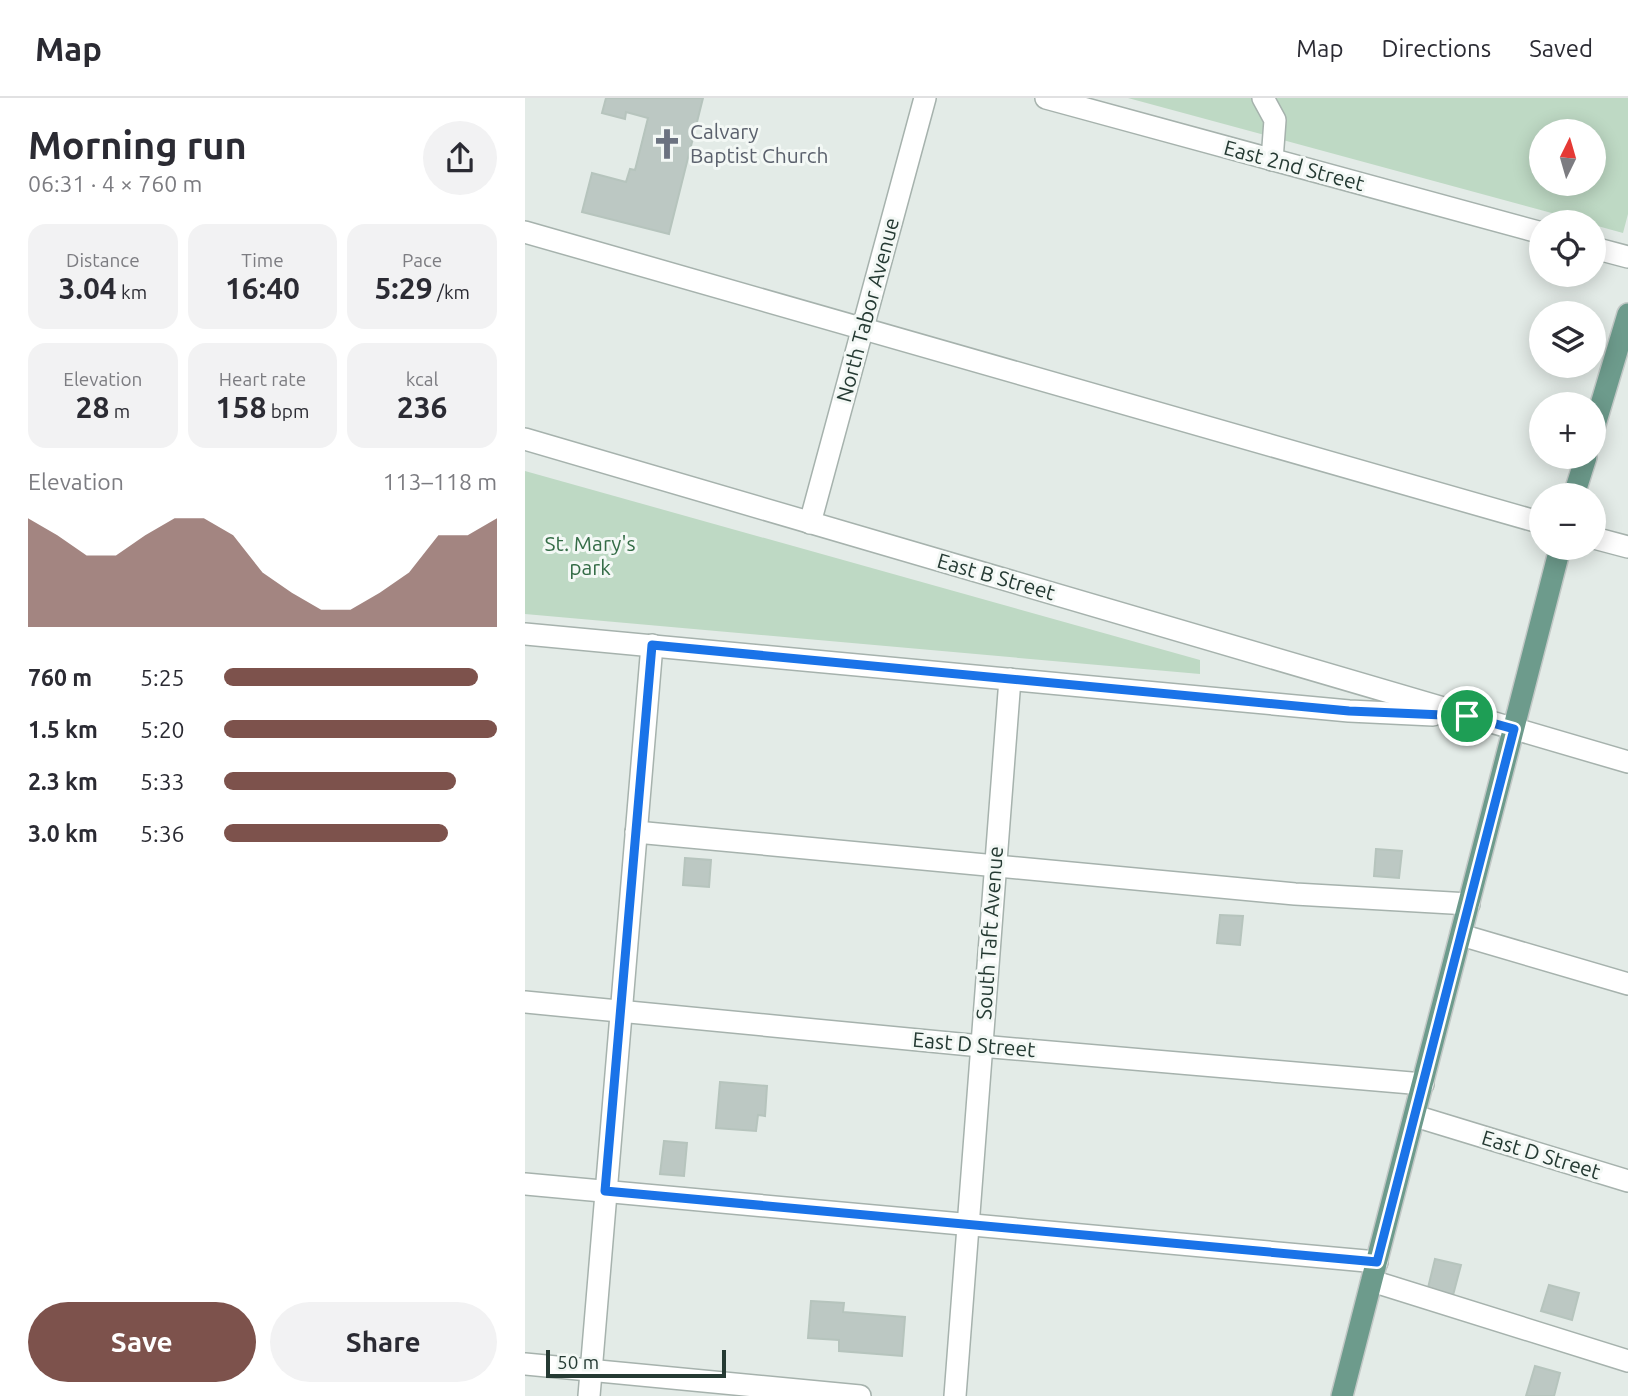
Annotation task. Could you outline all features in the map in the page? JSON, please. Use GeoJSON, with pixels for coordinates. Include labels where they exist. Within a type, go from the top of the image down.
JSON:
{"type":"FeatureCollection","features":[{"type":"Feature","properties":{"kind":"main road"},"geometry":{"type":"LineString","coordinates":[[1605,392],[1628,314]]}},
{"type":"Feature","properties":{"kind":"main road"},"geometry":{"type":"LineString","coordinates":[[1342,1396],[1557,560]]}},
{"type":"Feature","properties":{"kind":"street","name":"North Tabor Avenue"},"geometry":{"type":"LineString","coordinates":[[810,523],[925,98]]}},
{"type":"Feature","properties":{"kind":"street","name":"East 2nd Street"},"geometry":{"type":"LineString","coordinates":[[1045,98],[1529,229]]}},
{"type":"Feature","properties":{"kind":"street"},"geometry":{"type":"LineString","coordinates":[[1263,98],[1275,120],[1272,160]]}},
{"type":"Feature","properties":{"kind":"street"},"geometry":{"type":"LineString","coordinates":[[525,232],[1529,519]]}},
{"type":"Feature","properties":{"kind":"street"},"geometry":{"type":"LineString","coordinates":[[1606,251],[1628,257]]}},
{"type":"Feature","properties":{"kind":"street","name":"East B Street"},"geometry":{"type":"LineString","coordinates":[[525,439],[1467,716]]}},
{"type":"Feature","properties":{"kind":"street"},"geometry":{"type":"LineString","coordinates":[[1606,541],[1628,547]]}},
{"type":"Feature","properties":{"kind":"street"},"geometry":{"type":"LineString","coordinates":[[525,634],[1349,711],[1467,716],[1628,762]]}},
{"type":"Feature","properties":{"kind":"street"},"geometry":{"type":"LineString","coordinates":[[589,1396],[652,645]]}},
{"type":"Feature","properties":{"kind":"street","name":"South Taft Avenue"},"geometry":{"type":"LineString","coordinates":[[955,1396],[1010,679]]}},
{"type":"Feature","properties":{"kind":"street"},"geometry":{"type":"LineString","coordinates":[[636,832],[1295,894],[1469,904]]}},
{"type":"Feature","properties":{"kind":"street"},"geometry":{"type":"LineString","coordinates":[[1461,935],[1628,984]]}},
{"type":"Feature","properties":{"kind":"street","name":"East D Street"},"geometry":{"type":"LineString","coordinates":[[525,1002],[981,1046],[1423,1084]]}},
{"type":"Feature","properties":{"kind":"street","name":"East D Street"},"geometry":{"type":"LineString","coordinates":[[1415,1116],[1628,1181]]}},
{"type":"Feature","properties":{"kind":"street"},"geometry":{"type":"LineString","coordinates":[[525,1184],[968,1224],[1375,1272],[1628,1361]]}},
{"type":"Feature","properties":{"kind":"street"},"geometry":{"type":"LineString","coordinates":[[525,1364],[591,1370],[664,1387],[860,1396]]}},
{"type":"Feature","properties":{"kind":"green space"},"geometry":{"type":"Polygon","coordinates":[[[1128,98],[1628,98],[1628,214],[1623,233],[1606,228],[1606,210],[1541,210],[1128,98]]]}},
{"type":"Feature","properties":{"kind":"green space","name":"St. Mary's park"},"geometry":{"type":"Polygon","coordinates":[[[525,471],[1200,660],[1200,674],[525,614],[525,471]]]}},
{"type":"Feature","properties":{"kind":"building","name":"Calvary Baptist Church"},"geometry":{"type":"Polygon","coordinates":[[[606,98],[703,98],[669,234],[582,212],[592,173],[626,182],[630,169],[635,170],[648,118],[626,112],[625,119],[602,113],[606,98]]]}},
{"type":"Feature","properties":{"kind":"building"},"geometry":{"type":"Polygon","coordinates":[[[1376,849],[1402,851],[1399,878],[1374,876],[1376,849]]]}},
{"type":"Feature","properties":{"kind":"building"},"geometry":{"type":"Polygon","coordinates":[[[685,858],[711,860],[709,887],[683,885],[685,858]]]}},
{"type":"Feature","properties":{"kind":"building"},"geometry":{"type":"Polygon","coordinates":[[[1220,915],[1243,916],[1240,945],[1217,943],[1220,915]]]}},
{"type":"Feature","properties":{"kind":"building"},"geometry":{"type":"Polygon","coordinates":[[[720,1082],[767,1086],[765,1116],[758,1115],[756,1131],[716,1128],[720,1082]]]}},
{"type":"Feature","properties":{"kind":"building"},"geometry":{"type":"Polygon","coordinates":[[[664,1141],[687,1143],[684,1176],[660,1174],[664,1141]]]}},
{"type":"Feature","properties":{"kind":"building"},"geometry":{"type":"Polygon","coordinates":[[[1435,1259],[1461,1265],[1452,1299],[1427,1292],[1435,1259]]]}},
{"type":"Feature","properties":{"kind":"building"},"geometry":{"type":"Polygon","coordinates":[[[1549,1285],[1579,1293],[1572,1320],[1541,1311],[1549,1285]]]}},
{"type":"Feature","properties":{"kind":"building"},"geometry":{"type":"Polygon","coordinates":[[[811,1301],[844,1303],[843,1312],[905,1317],[902,1356],[839,1351],[839,1340],[808,1338],[811,1301]]]}},
{"type":"Feature","properties":{"kind":"building"},"geometry":{"type":"Polygon","coordinates":[[[1535,1366],[1560,1373],[1554,1396],[1526,1396],[1535,1366]]]}},
{"type":"Feature","properties":{"kind":"place","name":"Calvary Baptist Church"},"geometry":{"type":"Point","coordinates":[667,144]}},
{"type":"Feature","properties":{"kind":"route"},"geometry":{"type":"LineString","coordinates":[[652,645],[1349,711],[1467,716],[1514,729],[1377,1262],[605,1191],[652,645]]}}]}
